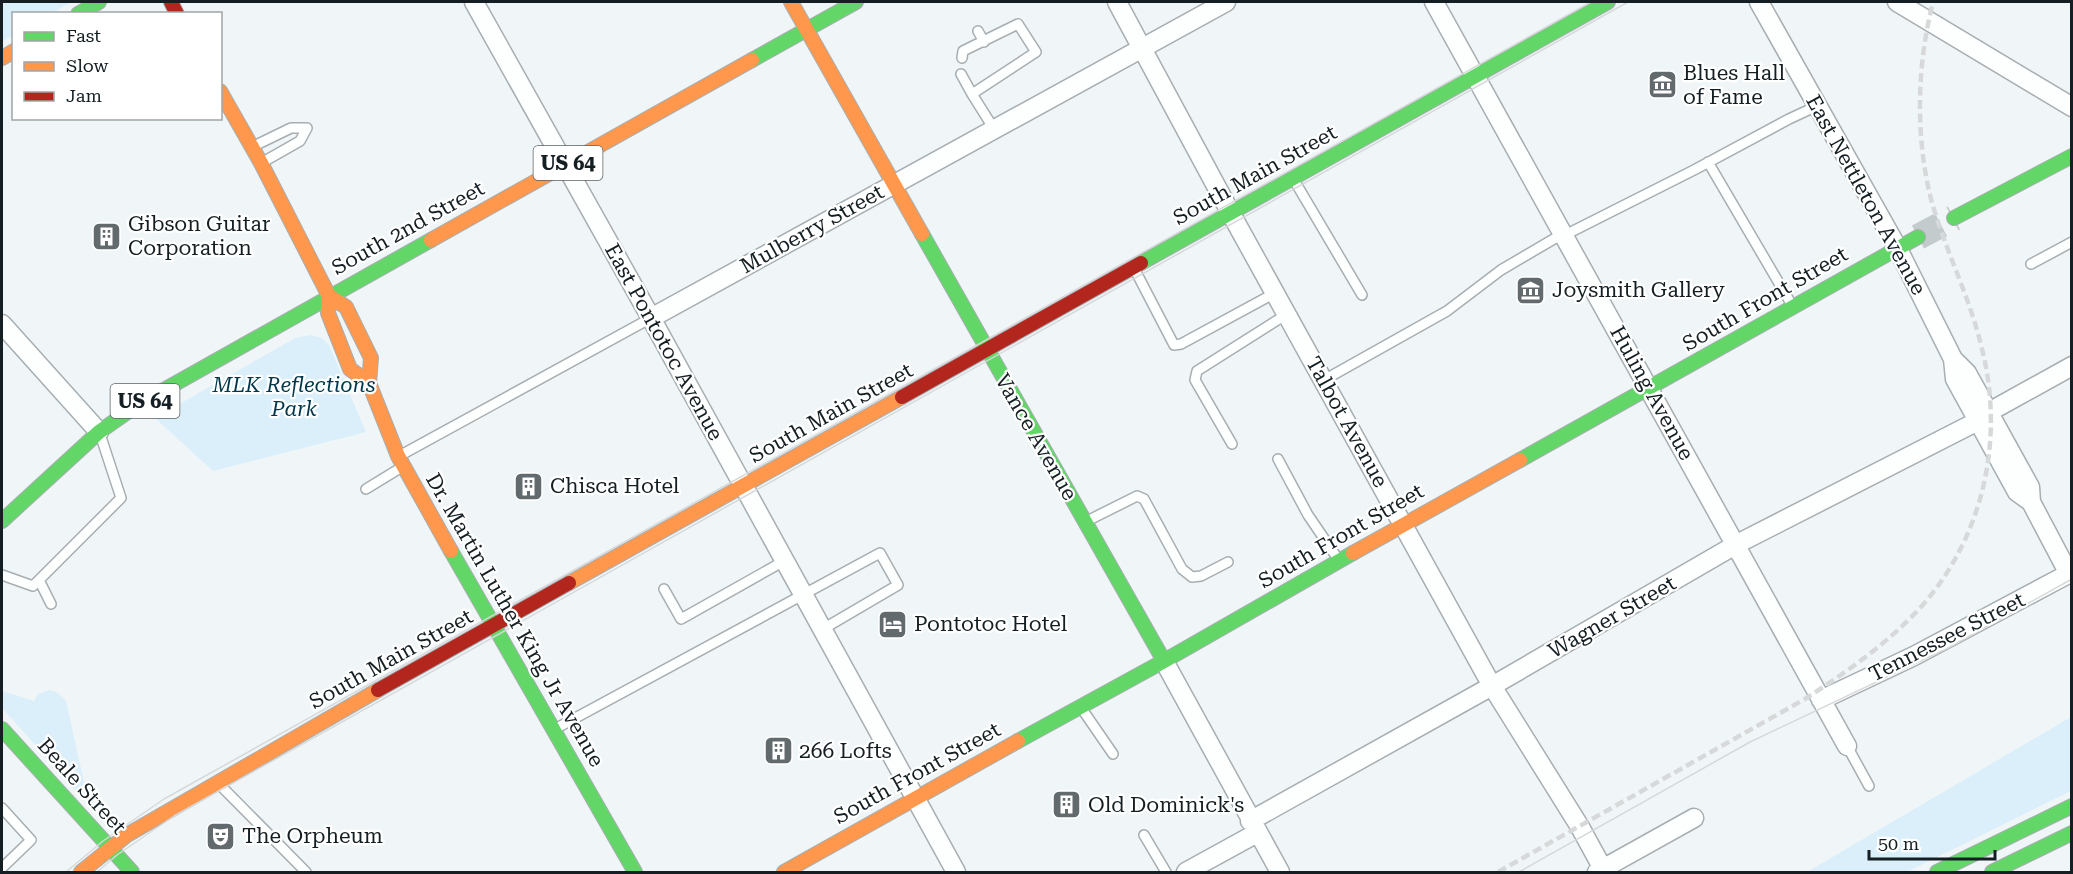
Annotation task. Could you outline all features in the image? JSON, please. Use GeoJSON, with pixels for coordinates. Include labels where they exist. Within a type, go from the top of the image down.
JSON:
{"type":"FeatureCollection","features":[{"type":"Feature","properties":{"kind":"main road"},"geometry":{"type":"LineString","coordinates":[[82,12],[99,2]]}},
{"type":"Feature","properties":{"kind":"main road","name":"Vance Avenue"},"geometry":{"type":"LineString","coordinates":[[791,2],[1164,661]]}},
{"type":"Feature","properties":{"kind":"main road","name":"South 2nd Street"},"geometry":{"type":"LineString","coordinates":[[2,521],[99,432],[139,404],[856,2]]}},
{"type":"Feature","properties":{"kind":"main road","name":"South Main Street"},"geometry":{"type":"LineString","coordinates":[[81,873],[110,848],[169,809],[1608,2]]}},
{"type":"Feature","properties":{"kind":"main road","name":"Dr. Martin Luther King Jr Avenue"},"geometry":{"type":"LineString","coordinates":[[222,94],[261,163],[329,296],[346,307],[371,358],[369,383],[401,461],[635,873]]}},
{"type":"Feature","properties":{"kind":"main road"},"geometry":{"type":"LineString","coordinates":[[1954,218],[2072,156]]}},
{"type":"Feature","properties":{"kind":"main road","name":"South Front Street"},"geometry":{"type":"LineString","coordinates":[[784,873],[915,797],[1164,661],[1918,237]]}},
{"type":"Feature","properties":{"kind":"main road","name":"Dr. Martin Luther King Jr Avenue"},"geometry":{"type":"LineString","coordinates":[[329,296],[328,313],[350,369],[369,383]]}},
{"type":"Feature","properties":{"kind":"main road","name":"Beale Street"},"geometry":{"type":"LineString","coordinates":[[2,729],[132,873]]}},
{"type":"Feature","properties":{"kind":"main road"},"geometry":{"type":"LineString","coordinates":[[1937,873],[2072,806]]}},
{"type":"Feature","properties":{"kind":"main road"},"geometry":{"type":"LineString","coordinates":[[1992,873],[2072,833]]}},
{"type":"Feature","properties":{"kind":"street","name":"East Pontotoc Avenue"},"geometry":{"type":"LineString","coordinates":[[474,2],[744,486],[956,873]]}},
{"type":"Feature","properties":{"kind":"street","name":"Talbot Avenue"},"geometry":{"type":"LineString","coordinates":[[1117,2],[1492,686],[1580,827],[1600,871]]}},
{"type":"Feature","properties":{"kind":"street","name":"Mulberry Street"},"geometry":{"type":"LineString","coordinates":[[651,318],[1226,2]]}},
{"type":"Feature","properties":{"kind":"street","name":"Huling Avenue"},"geometry":{"type":"LineString","coordinates":[[1434,2],[1737,544],[1847,746]]}},
{"type":"Feature","properties":{"kind":"street","name":"East Nettleton Avenue"},"geometry":{"type":"LineString","coordinates":[[1759,2],[1897,247],[1953,359],[1967,374],[1984,417],[2030,487],[2031,502],[2070,573]]}},
{"type":"Feature","properties":{"kind":"street"},"geometry":{"type":"LineString","coordinates":[[1898,2],[2072,107]]}},
{"type":"Feature","properties":{"kind":"street"},"geometry":{"type":"LineString","coordinates":[[2,324],[99,432]]}},
{"type":"Feature","properties":{"kind":"street","name":"Wagner Street"},"geometry":{"type":"LineString","coordinates":[[1186,873],[1253,827],[1737,544],[1984,417],[2072,366]]}},
{"type":"Feature","properties":{"kind":"street","name":"Tennessee Street"},"geometry":{"type":"LineString","coordinates":[[1821,700],[1914,656],[2070,573]]}},
{"type":"Feature","properties":{"kind":"street","name":"Vance Avenue"},"geometry":{"type":"LineString","coordinates":[[1164,661],[1280,873]]}},
{"type":"Feature","properties":{"kind":"street"},"geometry":{"type":"LineString","coordinates":[[1600,871],[1694,818]]}},
{"type":"Feature","properties":{"kind":"lane"},"geometry":{"type":"LineString","coordinates":[[962,58],[963,51],[1018,24],[1036,52],[972,94]]}},
{"type":"Feature","properties":{"kind":"lane"},"geometry":{"type":"LineString","coordinates":[[978,31],[984,42]]}},
{"type":"Feature","properties":{"kind":"lane"},"geometry":{"type":"LineString","coordinates":[[961,74],[994,129]]}},
{"type":"Feature","properties":{"kind":"lane"},"geometry":{"type":"LineString","coordinates":[[1324,380],[1447,311],[1501,270],[1564,234],[1817,106]]}},
{"type":"Feature","properties":{"kind":"lane"},"geometry":{"type":"LineString","coordinates":[[252,147],[291,128],[307,128],[300,141],[261,163]]}},
{"type":"Feature","properties":{"kind":"lane"},"geometry":{"type":"LineString","coordinates":[[1708,162],[1793,307]]}},
{"type":"Feature","properties":{"kind":"lane"},"geometry":{"type":"LineString","coordinates":[[1293,178],[1362,295]]}},
{"type":"Feature","properties":{"kind":"lane"},"geometry":{"type":"LineString","coordinates":[[2031,264],[2072,242]]}},
{"type":"Feature","properties":{"kind":"lane"},"geometry":{"type":"LineString","coordinates":[[1133,267],[1174,345],[1181,344],[1275,293]]}},
{"type":"Feature","properties":{"kind":"lane"},"geometry":{"type":"LineString","coordinates":[[1232,444],[1195,380],[1197,371],[1287,314]]}},
{"type":"Feature","properties":{"kind":"lane","name":"Mulberry Street"},"geometry":{"type":"LineString","coordinates":[[366,489],[401,461],[651,318]]}},
{"type":"Feature","properties":{"kind":"lane"},"geometry":{"type":"LineString","coordinates":[[2,575],[33,586],[121,498],[99,432]]}},
{"type":"Feature","properties":{"kind":"lane"},"geometry":{"type":"LineString","coordinates":[[1278,459],[1308,515],[1340,561]]}},
{"type":"Feature","properties":{"kind":"lane"},"geometry":{"type":"LineString","coordinates":[[1085,522],[1137,496],[1144,499],[1182,569],[1192,577],[1201,576],[1228,562]]}},
{"type":"Feature","properties":{"kind":"lane"},"geometry":{"type":"LineString","coordinates":[[553,730],[880,553],[898,585],[823,629]]}},
{"type":"Feature","properties":{"kind":"lane"},"geometry":{"type":"LineString","coordinates":[[664,589],[681,620],[784,561]]}},
{"type":"Feature","properties":{"kind":"lane"},"geometry":{"type":"LineString","coordinates":[[39,580],[51,604]]}},
{"type":"Feature","properties":{"kind":"lane"},"geometry":{"type":"LineString","coordinates":[[1080,707],[1113,754]]}},
{"type":"Feature","properties":{"kind":"lane","name":"Huling Avenue"},"geometry":{"type":"LineString","coordinates":[[1847,746],[1869,786]]}},
{"type":"Feature","properties":{"kind":"lane"},"geometry":{"type":"LineString","coordinates":[[217,782],[306,873]]}},
{"type":"Feature","properties":{"kind":"lane"},"geometry":{"type":"LineString","coordinates":[[2,811],[31,840],[2,868]]}},
{"type":"Feature","properties":{"kind":"lane"},"geometry":{"type":"LineString","coordinates":[[1144,835],[1166,873]]}},
{"type":"Feature","properties":{"kind":"green space"},"geometry":{"type":"Polygon","coordinates":[[[2,2],[72,2],[54,12],[12,12],[12,36],[2,42],[2,2]]]}},
{"type":"Feature","properties":{"kind":"green space","name":"MLK Reflections Park"},"geometry":{"type":"Polygon","coordinates":[[[310,335],[322,338],[329,345],[366,432],[213,471],[155,418],[295,338],[310,335]]]}},
{"type":"Feature","properties":{"kind":"green space"},"geometry":{"type":"Polygon","coordinates":[[[50,690],[58,693],[66,701],[84,782],[90,787],[90,793],[83,798],[2,708],[2,691],[34,701],[38,694],[50,690]]]}},
{"type":"Feature","properties":{"kind":"green space"},"geometry":{"type":"Polygon","coordinates":[[[2071,717],[2071,791],[1907,872],[1807,872],[2071,717]]]}},
{"type":"Feature","properties":{"kind":"tunnel"},"geometry":{"type":"LineString","coordinates":[[1918,237],[1954,218]]}},
{"type":"Feature","properties":{"kind":"tram line"},"geometry":{"type":"LineString","coordinates":[[66,872],[103,841],[164,799],[1591,2]]}},
{"type":"Feature","properties":{"kind":"tram line"},"geometry":{"type":"LineString","coordinates":[[97,872],[117,855],[174,816],[1628,2]]}},
{"type":"Feature","properties":{"kind":"tram line"},"geometry":{"type":"LineString","coordinates":[[1519,872],[1750,742],[1948,648],[2072,579]]}},
{"type":"Feature","properties":{"kind":"railway"},"geometry":{"type":"LineString","coordinates":[[1498,872],[1805,699],[1837,677],[1885,642],[1914,615],[1947,573],[1963,543],[1976,513],[1985,481],[1990,448],[1991,415],[1982,349],[1971,311],[1931,199],[1922,150],[1921,75],[1933,2]]}},
{"type":"Feature","properties":{"kind":"traffic: fast"},"geometry":{"type":"LineString","coordinates":[[82,12],[99,2]]}},
{"type":"Feature","properties":{"kind":"traffic: fast"},"geometry":{"type":"LineString","coordinates":[[752,60],[856,2]]}},
{"type":"Feature","properties":{"kind":"traffic: fast"},"geometry":{"type":"LineString","coordinates":[[1141,263],[1608,2]]}},
{"type":"Feature","properties":{"kind":"traffic: fast"},"geometry":{"type":"LineString","coordinates":[[1954,218],[2072,156]]}},
{"type":"Feature","properties":{"kind":"traffic: fast"},"geometry":{"type":"LineString","coordinates":[[922,234],[1164,661]]}},
{"type":"Feature","properties":{"kind":"traffic: fast"},"geometry":{"type":"LineString","coordinates":[[1520,460],[1918,237]]}},
{"type":"Feature","properties":{"kind":"traffic: fast"},"geometry":{"type":"LineString","coordinates":[[2,521],[99,432],[139,404],[431,240]]}},
{"type":"Feature","properties":{"kind":"traffic: fast"},"geometry":{"type":"LineString","coordinates":[[451,551],[635,872]]}},
{"type":"Feature","properties":{"kind":"traffic: fast"},"geometry":{"type":"LineString","coordinates":[[1018,741],[1353,553]]}},
{"type":"Feature","properties":{"kind":"traffic: fast"},"geometry":{"type":"LineString","coordinates":[[2,729],[132,872]]}},
{"type":"Feature","properties":{"kind":"traffic: fast"},"geometry":{"type":"LineString","coordinates":[[1937,872],[2072,806]]}},
{"type":"Feature","properties":{"kind":"traffic: fast"},"geometry":{"type":"LineString","coordinates":[[1992,872],[2072,833]]}},
{"type":"Feature","properties":{"kind":"traffic: slow"},"geometry":{"type":"LineString","coordinates":[[791,2],[922,234]]}},
{"type":"Feature","properties":{"kind":"traffic: slow"},"geometry":{"type":"LineString","coordinates":[[2,58],[12,52]]}},
{"type":"Feature","properties":{"kind":"traffic: slow"},"geometry":{"type":"LineString","coordinates":[[431,240],[752,60]]}},
{"type":"Feature","properties":{"kind":"traffic: slow"},"geometry":{"type":"LineString","coordinates":[[222,95],[261,163],[329,296]]}},
{"type":"Feature","properties":{"kind":"traffic: slow"},"geometry":{"type":"LineString","coordinates":[[369,383],[350,369],[328,313],[329,296],[346,307],[371,358],[369,383],[398,456],[451,551]]}},
{"type":"Feature","properties":{"kind":"traffic: slow"},"geometry":{"type":"LineString","coordinates":[[569,583],[902,397]]}},
{"type":"Feature","properties":{"kind":"traffic: slow"},"geometry":{"type":"LineString","coordinates":[[1353,553],[1520,460]]}},
{"type":"Feature","properties":{"kind":"traffic: slow"},"geometry":{"type":"LineString","coordinates":[[81,872],[127,835],[378,690]]}},
{"type":"Feature","properties":{"kind":"traffic: slow"},"geometry":{"type":"LineString","coordinates":[[784,872],[1018,741]]}},
{"type":"Feature","properties":{"kind":"traffic: jam"},"geometry":{"type":"LineString","coordinates":[[171,2],[176,12]]}},
{"type":"Feature","properties":{"kind":"traffic: jam"},"geometry":{"type":"LineString","coordinates":[[902,397],[1141,263]]}},
{"type":"Feature","properties":{"kind":"traffic: jam"},"geometry":{"type":"LineString","coordinates":[[378,690],[569,583]]}},
{"type":"Feature","properties":{"kind":"place","name":"Blues Hall of Fame"},"geometry":{"type":"Point","coordinates":[1662,85]}},
{"type":"Feature","properties":{"kind":"place","name":"Gibson Guitar Corporation"},"geometry":{"type":"Point","coordinates":[107,236]}},
{"type":"Feature","properties":{"kind":"place","name":"Joysmith Gallery"},"geometry":{"type":"Point","coordinates":[1531,290]}},
{"type":"Feature","properties":{"kind":"place","name":"Chisca Hotel"},"geometry":{"type":"Point","coordinates":[529,486]}},
{"type":"Feature","properties":{"kind":"place","name":"Pontotoc Hotel"},"geometry":{"type":"Point","coordinates":[893,624]}},
{"type":"Feature","properties":{"kind":"place","name":"266 Lofts"},"geometry":{"type":"Point","coordinates":[778,751]}},
{"type":"Feature","properties":{"kind":"place","name":"Old Dominick's"},"geometry":{"type":"Point","coordinates":[1067,805]}},
{"type":"Feature","properties":{"kind":"place","name":"The Orpheum"},"geometry":{"type":"Point","coordinates":[221,836]}}]}
